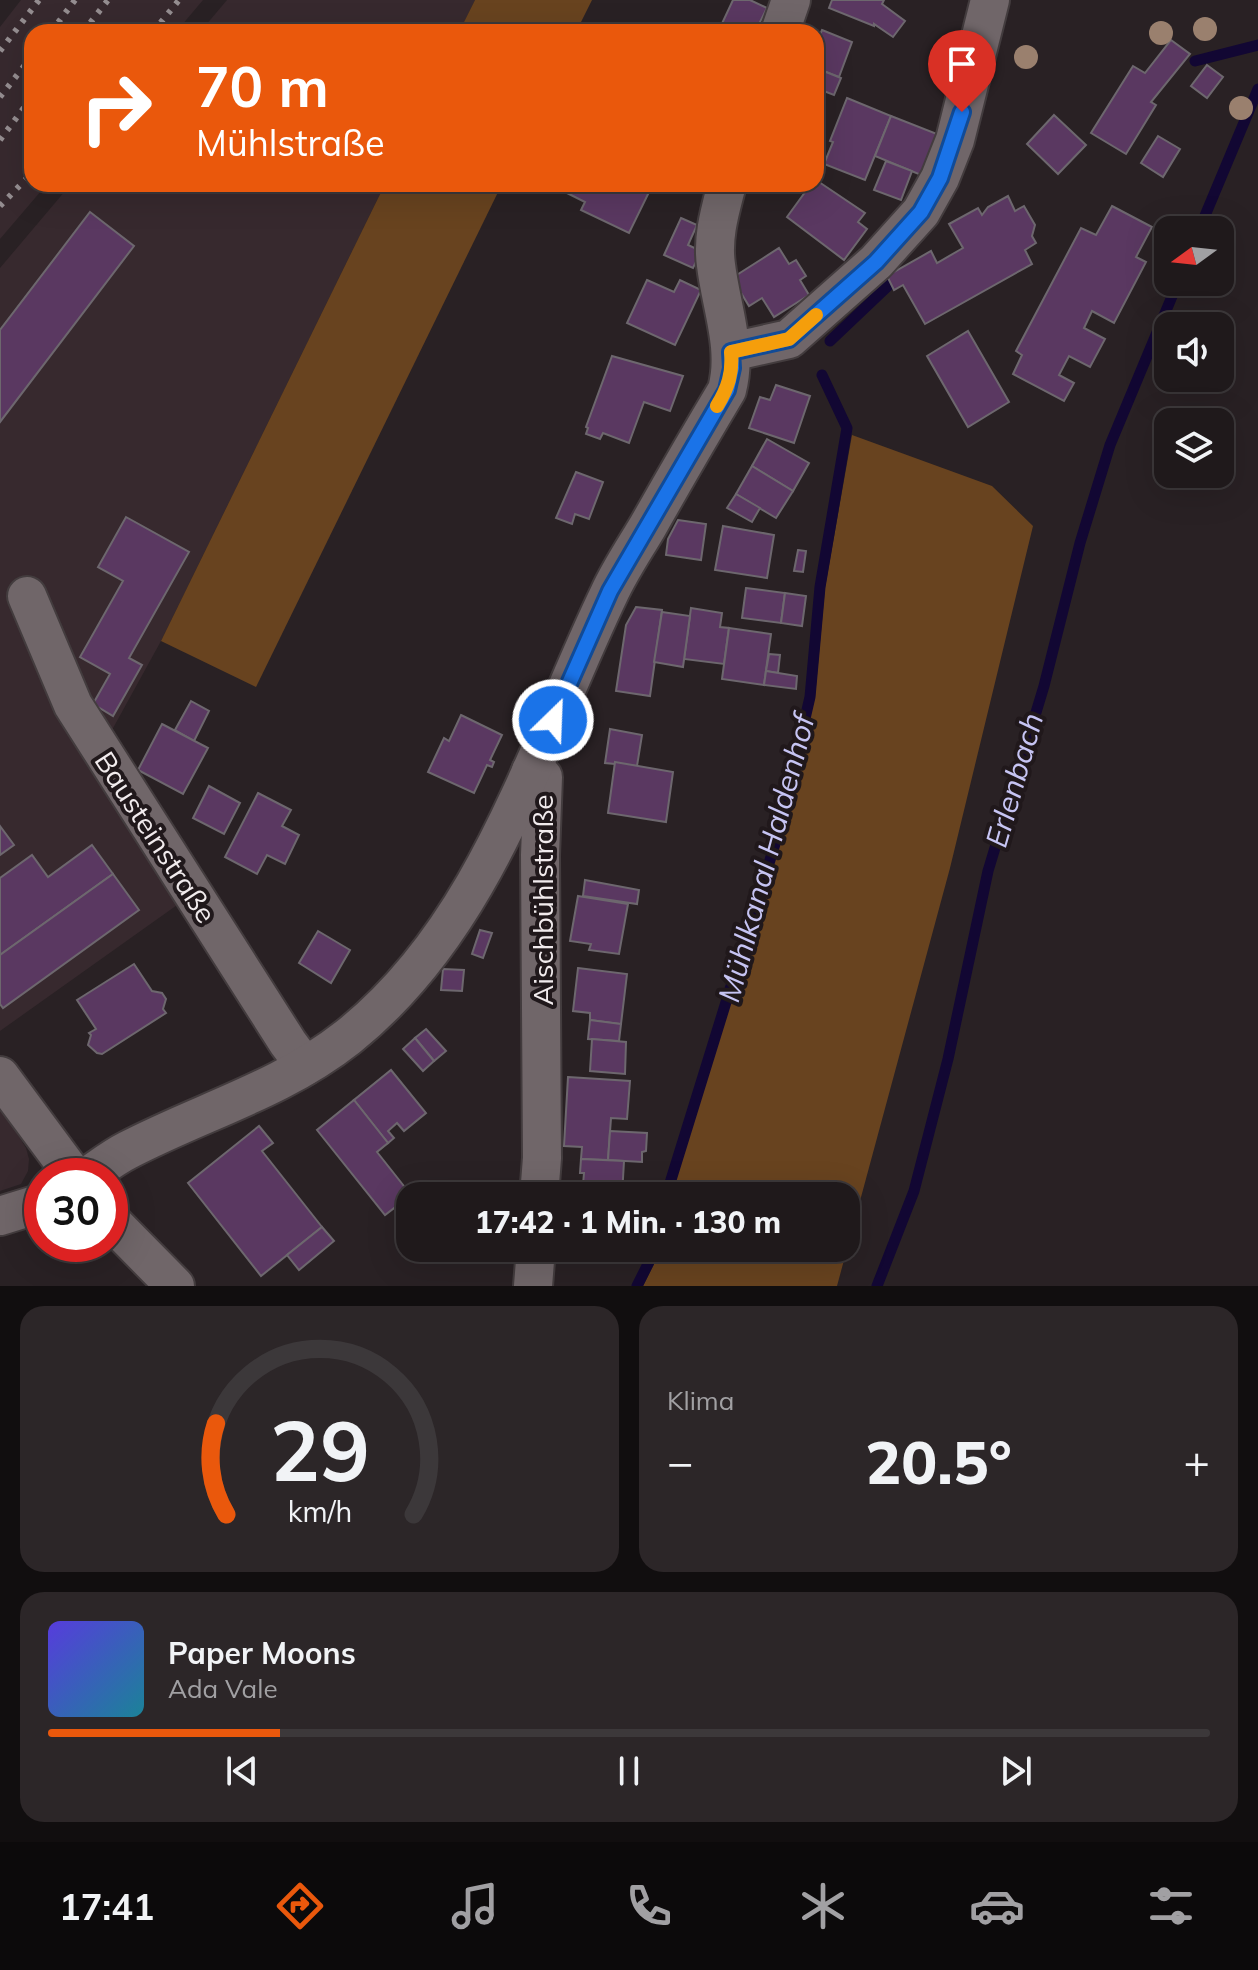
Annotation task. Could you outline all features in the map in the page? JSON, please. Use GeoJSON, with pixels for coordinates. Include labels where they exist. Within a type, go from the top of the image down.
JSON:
{"type":"FeatureCollection","features":[{"type":"Feature","properties":{"kind":"street"},"geometry":{"type":"LineString","coordinates":[[783,24],[791,0]]}},
{"type":"Feature","properties":{"kind":"street"},"geometry":{"type":"LineString","coordinates":[[731,352],[789,339],[876,262],[921,212],[940,178],[955,140],[990,0]]}},
{"type":"Feature","properties":{"kind":"street","name":"Aischbühlstraße"},"geometry":{"type":"LineString","coordinates":[[540,1182],[540,855],[543,777],[531,771],[610,591],[727,390],[732,368],[731,352],[715,263],[718,219],[725,192]]}},
{"type":"Feature","properties":{"kind":"street","name":"Bausteinstraße"},"geometry":{"type":"LineString","coordinates":[[27,596],[73,705],[305,1066]]}},
{"type":"Feature","properties":{"kind":"street"},"geometry":{"type":"LineString","coordinates":[[114,1158],[126,1150],[275,1085],[347,1038],[380,1009],[418,968],[452,923],[478,881],[531,771]]}},
{"type":"Feature","properties":{"kind":"street"},"geometry":{"type":"LineString","coordinates":[[0,1076],[61,1158]]}},
{"type":"Feature","properties":{"kind":"street"},"geometry":{"type":"LineString","coordinates":[[0,1216],[24,1209]]}},
{"type":"Feature","properties":{"kind":"street"},"geometry":{"type":"LineString","coordinates":[[128,1238],[175,1286]]}},
{"type":"Feature","properties":{"kind":"street"},"geometry":{"type":"LineString","coordinates":[[533,1286],[535,1262]]}},
{"type":"Feature","properties":{"kind":"shaded area"},"geometry":{"type":"Polygon","coordinates":[[[21,0],[203,0],[183,24],[24,24],[24,192],[40,192],[0,239],[0,27],[21,0]]]}},
{"type":"Feature","properties":{"kind":"shaded area"},"geometry":{"type":"Polygon","coordinates":[[[227,0],[475,0],[463,24],[207,24],[227,0]]]}},
{"type":"Feature","properties":{"kind":"shaded area"},"geometry":{"type":"Polygon","coordinates":[[[475,0],[592,0],[580,24],[463,24],[475,0]]]}},
{"type":"Feature","properties":{"kind":"shaded area"},"geometry":{"type":"Polygon","coordinates":[[[64,192],[381,192],[161,641],[112,730],[201,888],[0,1031],[0,268],[64,192]]]}},
{"type":"Feature","properties":{"kind":"shaded area"},"geometry":{"type":"Polygon","coordinates":[[[381,192],[498,192],[256,687],[161,641],[381,192]]]}},
{"type":"Feature","properties":{"kind":"shaded area"},"geometry":{"type":"Polygon","coordinates":[[[852,435],[992,486],[1033,526],[950,868],[860,1201],[860,1182],[675,1182],[783,833],[815,697],[825,588],[852,435]]]}},
{"type":"Feature","properties":{"kind":"shaded area"},"geometry":{"type":"Polygon","coordinates":[[[0,1106],[26,1148],[29,1158],[24,1158],[21,1184],[0,1191],[0,1106]]]}},
{"type":"Feature","properties":{"kind":"shaded area"},"geometry":{"type":"Polygon","coordinates":[[[843,1262],[837,1286],[643,1286],[654,1264],[843,1262]]]}},
{"type":"Feature","properties":{"kind":"building"},"geometry":{"type":"Polygon","coordinates":[[[733,0],[750,0],[767,8],[759,24],[722,24],[733,0]]]}},
{"type":"Feature","properties":{"kind":"building"},"geometry":{"type":"Polygon","coordinates":[[[832,0],[884,0],[882,4],[905,21],[893,37],[874,24],[829,8],[832,0]]]}},
{"type":"Feature","properties":{"kind":"building"},"geometry":{"type":"Polygon","coordinates":[[[824,31],[852,42],[839,77],[824,71],[824,31]]]}},
{"type":"Feature","properties":{"kind":"building"},"geometry":{"type":"Polygon","coordinates":[[[1171,40],[1190,54],[1151,102],[1156,105],[1126,154],[1091,133],[1133,66],[1145,73],[1171,40]]]}},
{"type":"Feature","properties":{"kind":"building"},"geometry":{"type":"Polygon","coordinates":[[[1207,65],[1223,77],[1207,98],[1191,86],[1207,65]]]}},
{"type":"Feature","properties":{"kind":"building"},"geometry":{"type":"Polygon","coordinates":[[[824,71],[841,78],[834,95],[824,91],[824,71]]]}},
{"type":"Feature","properties":{"kind":"building"},"geometry":{"type":"Polygon","coordinates":[[[847,98],[891,116],[865,180],[824,164],[847,98]]]}},
{"type":"Feature","properties":{"kind":"building"},"geometry":{"type":"Polygon","coordinates":[[[1054,115],[1086,145],[1058,174],[1027,144],[1054,115]]]}},
{"type":"Feature","properties":{"kind":"building"},"geometry":{"type":"Polygon","coordinates":[[[891,116],[937,134],[921,175],[875,156],[891,116]]]}},
{"type":"Feature","properties":{"kind":"building"},"geometry":{"type":"Polygon","coordinates":[[[1158,136],[1180,149],[1163,177],[1141,163],[1158,136]]]}},
{"type":"Feature","properties":{"kind":"building"},"geometry":{"type":"Polygon","coordinates":[[[886,161],[912,171],[901,200],[874,190],[886,161]]]}},
{"type":"Feature","properties":{"kind":"building"},"geometry":{"type":"Polygon","coordinates":[[[824,185],[865,213],[858,222],[867,229],[844,260],[787,217],[805,192],[824,192],[824,185]]]}},
{"type":"Feature","properties":{"kind":"building"},"geometry":{"type":"Polygon","coordinates":[[[565,192],[649,192],[629,233],[581,210],[585,202],[565,192]]]}},
{"type":"Feature","properties":{"kind":"building"},"geometry":{"type":"Polygon","coordinates":[[[1008,196],[1015,211],[1024,206],[1035,225],[1032,236],[1036,243],[1025,250],[1032,264],[925,324],[903,285],[894,290],[887,276],[931,251],[937,263],[963,248],[949,224],[978,208],[982,215],[988,207],[1008,196]]]}},
{"type":"Feature","properties":{"kind":"building"},"geometry":{"type":"Polygon","coordinates":[[[1112,206],[1152,227],[1136,257],[1146,262],[1114,323],[1092,311],[1084,328],[1105,339],[1090,367],[1069,356],[1059,375],[1074,383],[1064,401],[1013,374],[1022,355],[1016,351],[1081,228],[1096,235],[1112,206]]]}},
{"type":"Feature","properties":{"kind":"building"},"geometry":{"type":"Polygon","coordinates":[[[90,212],[134,246],[0,422],[0,330],[90,212]]]}},
{"type":"Feature","properties":{"kind":"building"},"geometry":{"type":"Polygon","coordinates":[[[681,218],[697,225],[688,245],[701,251],[693,268],[664,255],[681,218]]]}},
{"type":"Feature","properties":{"kind":"building"},"geometry":{"type":"Polygon","coordinates":[[[779,248],[789,264],[796,260],[806,276],[800,280],[809,295],[774,317],[762,298],[749,306],[732,278],[779,248]]]}},
{"type":"Feature","properties":{"kind":"building"},"geometry":{"type":"Polygon","coordinates":[[[647,280],[674,292],[680,280],[701,290],[675,345],[627,323],[647,280]]]}},
{"type":"Feature","properties":{"kind":"building"},"geometry":{"type":"Polygon","coordinates":[[[968,331],[1009,402],[968,427],[927,356],[968,331]]]}},
{"type":"Feature","properties":{"kind":"building"},"geometry":{"type":"Polygon","coordinates":[[[612,356],[683,376],[670,411],[644,402],[629,443],[603,433],[600,439],[586,434],[612,356]]]}},
{"type":"Feature","properties":{"kind":"building"},"geometry":{"type":"Polygon","coordinates":[[[776,385],[810,396],[794,443],[749,428],[760,397],[770,400],[776,385]]]}},
{"type":"Feature","properties":{"kind":"building"},"geometry":{"type":"Polygon","coordinates":[[[767,439],[809,463],[793,491],[752,466],[767,439]]]}},
{"type":"Feature","properties":{"kind":"building"},"geometry":{"type":"Polygon","coordinates":[[[752,466],[793,491],[776,518],[736,494],[752,466]]]}},
{"type":"Feature","properties":{"kind":"building"},"geometry":{"type":"Polygon","coordinates":[[[576,472],[603,482],[589,519],[575,514],[572,524],[556,518],[576,472]]]}},
{"type":"Feature","properties":{"kind":"building"},"geometry":{"type":"Polygon","coordinates":[[[736,494],[760,508],[752,522],[727,508],[736,494]]]}},
{"type":"Feature","properties":{"kind":"building"},"geometry":{"type":"Polygon","coordinates":[[[126,517],[189,552],[129,658],[142,665],[113,716],[93,704],[110,674],[80,657],[123,581],[98,567],[126,517]]]}},
{"type":"Feature","properties":{"kind":"building"},"geometry":{"type":"Polygon","coordinates":[[[678,520],[706,524],[701,560],[666,555],[668,539],[678,520]]]}},
{"type":"Feature","properties":{"kind":"building"},"geometry":{"type":"Polygon","coordinates":[[[723,526],[774,535],[767,578],[715,570],[723,526]]]}},
{"type":"Feature","properties":{"kind":"building"},"geometry":{"type":"Polygon","coordinates":[[[798,550],[806,551],[803,572],[794,571],[798,550]]]}},
{"type":"Feature","properties":{"kind":"building"},"geometry":{"type":"Polygon","coordinates":[[[746,588],[785,593],[781,623],[742,618],[746,588]]]}},
{"type":"Feature","properties":{"kind":"building"},"geometry":{"type":"Polygon","coordinates":[[[785,593],[806,596],[802,626],[781,623],[785,593]]]}},
{"type":"Feature","properties":{"kind":"building"},"geometry":{"type":"Polygon","coordinates":[[[636,607],[662,610],[650,696],[616,691],[626,625],[636,607]]]}},
{"type":"Feature","properties":{"kind":"building"},"geometry":{"type":"Polygon","coordinates":[[[691,608],[722,613],[720,627],[729,628],[724,664],[684,659],[691,608]]]}},
{"type":"Feature","properties":{"kind":"building"},"geometry":{"type":"Polygon","coordinates":[[[662,612],[690,616],[683,667],[654,662],[662,612]]]}},
{"type":"Feature","properties":{"kind":"building"},"geometry":{"type":"Polygon","coordinates":[[[729,628],[771,634],[764,685],[722,679],[729,628]]]}},
{"type":"Feature","properties":{"kind":"building"},"geometry":{"type":"Polygon","coordinates":[[[769,654],[780,655],[778,673],[766,671],[769,654]]]}},
{"type":"Feature","properties":{"kind":"building"},"geometry":{"type":"Polygon","coordinates":[[[766,671],[797,676],[796,689],[764,685],[766,671]]]}},
{"type":"Feature","properties":{"kind":"building"},"geometry":{"type":"Polygon","coordinates":[[[191,701],[209,711],[194,741],[175,730],[191,701]]]}},
{"type":"Feature","properties":{"kind":"building"},"geometry":{"type":"Polygon","coordinates":[[[461,715],[502,735],[490,760],[494,762],[492,767],[487,765],[474,793],[428,772],[444,738],[449,741],[461,715]]]}},
{"type":"Feature","properties":{"kind":"building"},"geometry":{"type":"Polygon","coordinates":[[[162,724],[208,748],[183,794],[138,770],[162,724]]]}},
{"type":"Feature","properties":{"kind":"building"},"geometry":{"type":"Polygon","coordinates":[[[610,729],[642,735],[637,766],[605,763],[610,729]]]}},
{"type":"Feature","properties":{"kind":"building"},"geometry":{"type":"Polygon","coordinates":[[[615,762],[673,772],[666,822],[608,813],[615,762]]]}},
{"type":"Feature","properties":{"kind":"building"},"geometry":{"type":"Polygon","coordinates":[[[209,786],[240,803],[224,834],[193,818],[209,786]]]}},
{"type":"Feature","properties":{"kind":"building"},"geometry":{"type":"Polygon","coordinates":[[[258,793],[291,810],[282,826],[299,835],[285,864],[267,855],[257,874],[225,857],[258,793]]]}},
{"type":"Feature","properties":{"kind":"building"},"geometry":{"type":"Polygon","coordinates":[[[0,826],[14,845],[0,855],[0,826]]]}},
{"type":"Feature","properties":{"kind":"building"},"geometry":{"type":"Polygon","coordinates":[[[92,845],[113,874],[0,955],[0,878],[32,855],[48,877],[92,845]]]}},
{"type":"Feature","properties":{"kind":"building"},"geometry":{"type":"Polygon","coordinates":[[[113,874],[139,910],[3,1008],[0,1004],[0,955],[113,874]]]}},
{"type":"Feature","properties":{"kind":"building"},"geometry":{"type":"Polygon","coordinates":[[[585,880],[639,890],[637,904],[583,896],[585,880]]]}},
{"type":"Feature","properties":{"kind":"building"},"geometry":{"type":"Polygon","coordinates":[[[578,896],[628,904],[619,954],[589,950],[591,944],[570,941],[578,896]]]}},
{"type":"Feature","properties":{"kind":"building"},"geometry":{"type":"Polygon","coordinates":[[[480,930],[492,933],[483,958],[472,954],[480,930]]]}},
{"type":"Feature","properties":{"kind":"building"},"geometry":{"type":"Polygon","coordinates":[[[318,931],[350,950],[331,983],[299,963],[318,931]]]}},
{"type":"Feature","properties":{"kind":"building"},"geometry":{"type":"Polygon","coordinates":[[[134,964],[152,991],[162,993],[166,999],[163,1009],[166,1013],[102,1054],[97,1053],[88,1045],[89,1033],[96,1029],[77,1000],[134,964]]]}},
{"type":"Feature","properties":{"kind":"building"},"geometry":{"type":"Polygon","coordinates":[[[578,968],[627,974],[621,1024],[590,1020],[590,1013],[573,1011],[578,968]]]}},
{"type":"Feature","properties":{"kind":"building"},"geometry":{"type":"Polygon","coordinates":[[[443,969],[464,970],[462,991],[441,990],[443,969]]]}},
{"type":"Feature","properties":{"kind":"building"},"geometry":{"type":"Polygon","coordinates":[[[590,1020],[621,1024],[619,1041],[588,1039],[590,1020]]]}},
{"type":"Feature","properties":{"kind":"building"},"geometry":{"type":"Polygon","coordinates":[[[426,1029],[446,1051],[434,1061],[415,1038],[426,1029]]]}},
{"type":"Feature","properties":{"kind":"building"},"geometry":{"type":"Polygon","coordinates":[[[415,1038],[434,1061],[423,1071],[403,1049],[415,1038]]]}},
{"type":"Feature","properties":{"kind":"building"},"geometry":{"type":"Polygon","coordinates":[[[592,1039],[626,1042],[625,1074],[590,1071],[592,1039]]]}},
{"type":"Feature","properties":{"kind":"building"},"geometry":{"type":"Polygon","coordinates":[[[391,1070],[426,1113],[404,1131],[397,1123],[388,1131],[394,1138],[388,1143],[354,1100],[391,1070]]]}},
{"type":"Feature","properties":{"kind":"building"},"geometry":{"type":"Polygon","coordinates":[[[568,1077],[630,1081],[627,1119],[611,1118],[608,1160],[581,1159],[582,1147],[564,1146],[568,1077]]]}},
{"type":"Feature","properties":{"kind":"building"},"geometry":{"type":"Polygon","coordinates":[[[354,1100],[388,1143],[377,1152],[401,1182],[396,1182],[396,1207],[385,1215],[317,1130],[354,1100]]]}},
{"type":"Feature","properties":{"kind":"building"},"geometry":{"type":"Polygon","coordinates":[[[259,1126],[273,1143],[262,1151],[322,1227],[261,1276],[188,1183],[259,1126]]]}},
{"type":"Feature","properties":{"kind":"building"},"geometry":{"type":"Polygon","coordinates":[[[610,1131],[647,1133],[642,1162],[608,1160],[610,1131]]]}},
{"type":"Feature","properties":{"kind":"building"},"geometry":{"type":"Polygon","coordinates":[[[581,1159],[624,1161],[623,1182],[583,1182],[584,1173],[580,1173],[581,1159]]]}},
{"type":"Feature","properties":{"kind":"building"},"geometry":{"type":"Polygon","coordinates":[[[322,1227],[334,1241],[299,1270],[287,1255],[322,1227]]]}},
{"type":"Feature","properties":{"kind":"waterway","name":"Mühlkanal Haldenhof"},"geometry":{"type":"LineString","coordinates":[[1195,61],[1258,45]]}},
{"type":"Feature","properties":{"kind":"waterway","name":"Erlenbach"},"geometry":{"type":"LineString","coordinates":[[1205,216],[1258,89]]}},
{"type":"Feature","properties":{"kind":"waterway","name":"Mühlkanal Haldenhof"},"geometry":{"type":"LineString","coordinates":[[830,341],[890,284]]}},
{"type":"Feature","properties":{"kind":"waterway","name":"Erlenbach"},"geometry":{"type":"LineString","coordinates":[[877,1286],[914,1191],[948,1059],[988,871],[1044,686],[1080,543],[1110,445],[1172,296]]}},
{"type":"Feature","properties":{"kind":"waterway","name":"Mühlkanal Haldenhof"},"geometry":{"type":"LineString","coordinates":[[670,1182],[779,831],[810,697],[820,587],[847,428],[822,375]]}},
{"type":"Feature","properties":{"kind":"waterway","name":"Mühlkanal Haldenhof"},"geometry":{"type":"LineString","coordinates":[[637,1286],[649,1262]]}},
{"type":"Feature","properties":{"kind":"railway"},"geometry":{"type":"LineString","coordinates":[[0,51],[39,0]]}},
{"type":"Feature","properties":{"kind":"railway"},"geometry":{"type":"LineString","coordinates":[[57,24],[75,0]]}},
{"type":"Feature","properties":{"kind":"railway"},"geometry":{"type":"LineString","coordinates":[[89,24],[108,0]]}},
{"type":"Feature","properties":{"kind":"railway"},"geometry":{"type":"LineString","coordinates":[[160,24],[179,0]]}},
{"type":"Feature","properties":{"kind":"railway"},"geometry":{"type":"LineString","coordinates":[[0,97],[24,66]]}},
{"type":"Feature","properties":{"kind":"railway"},"geometry":{"type":"LineString","coordinates":[[0,140],[24,108]]}},
{"type":"Feature","properties":{"kind":"railway"},"geometry":{"type":"LineString","coordinates":[[0,206],[24,181]]}},
{"type":"Feature","properties":{"kind":"slow traffic"},"geometry":{"type":"LineString","coordinates":[[717,406],[727,390],[732,368],[731,352],[789,339],[816,315]]}},
{"type":"Feature","properties":{"kind":"route"},"geometry":{"type":"LineString","coordinates":[[553,720],[610,591],[727,390],[732,368],[731,352],[789,339],[876,262],[921,212],[940,178],[962,112]]}}]}
